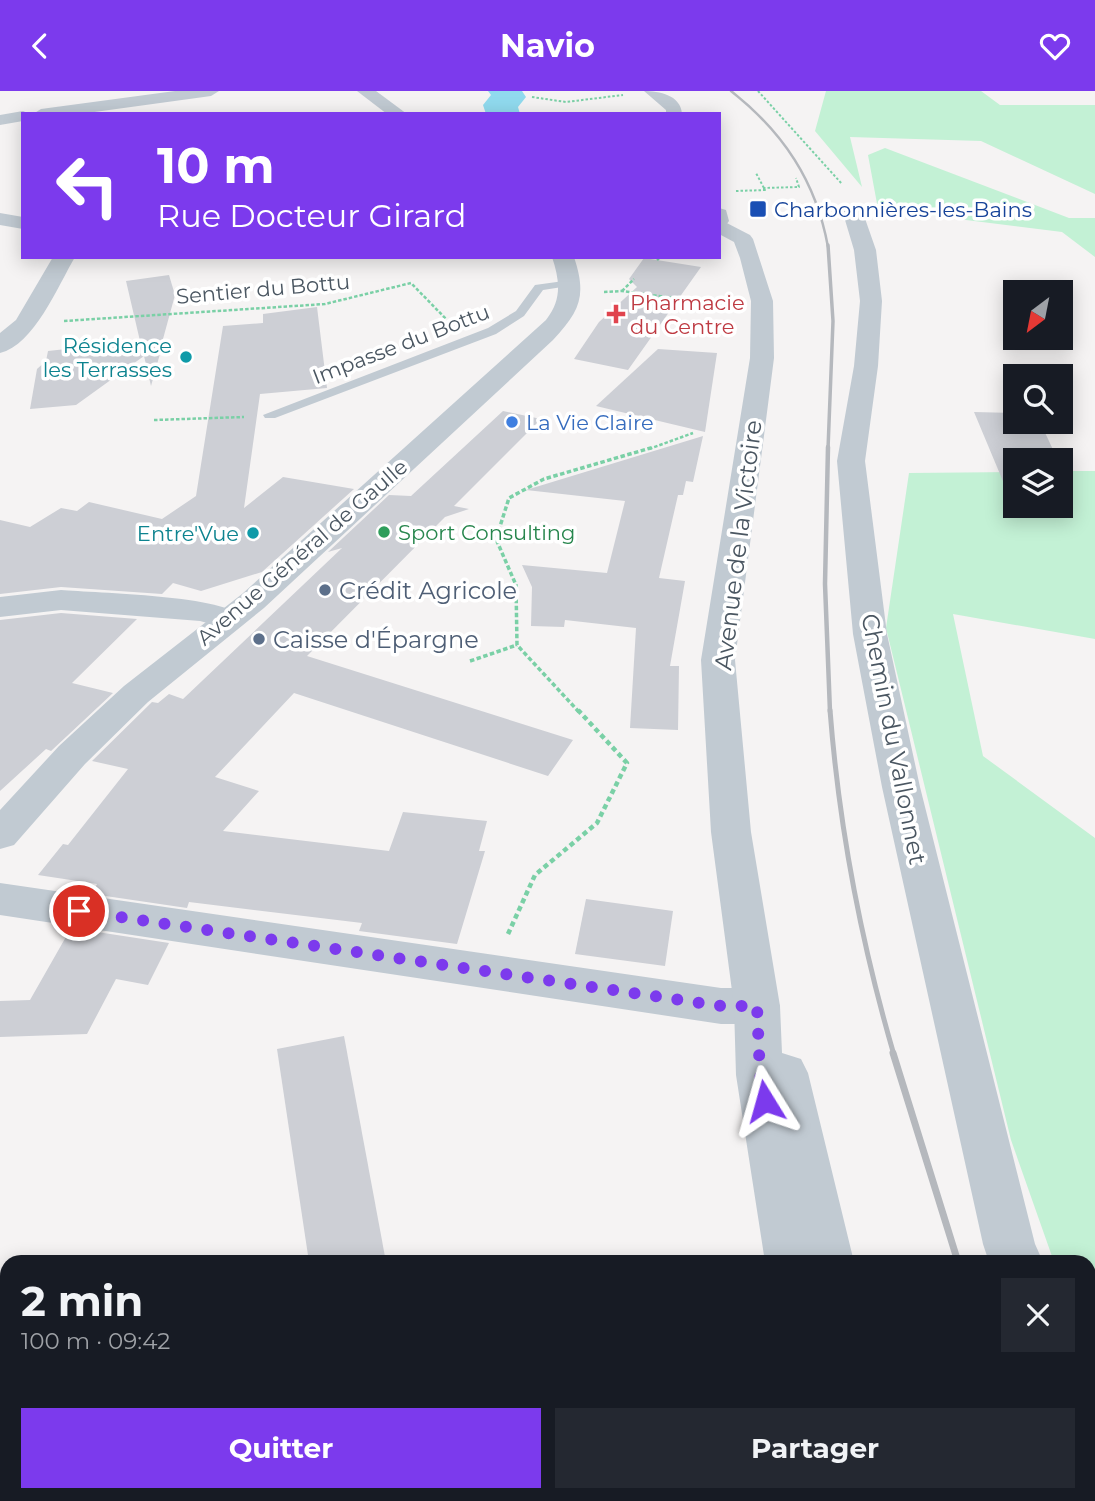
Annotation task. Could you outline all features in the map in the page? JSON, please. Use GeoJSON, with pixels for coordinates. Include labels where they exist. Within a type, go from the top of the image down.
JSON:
{"type":"FeatureCollection","features":[{"type":"Feature","properties":{"kind":"street"},"geometry":{"type":"LineString","coordinates":[[56,112],[211,91]]}},
{"type":"Feature","properties":{"kind":"street"},"geometry":{"type":"LineString","coordinates":[[365,91],[396,112]]}},
{"type":"Feature","properties":{"kind":"street"},"geometry":{"type":"LineString","coordinates":[[652,91],[674,108],[674,112]]}},
{"type":"Feature","properties":{"kind":"street"},"geometry":{"type":"LineString","coordinates":[[0,120],[21,116]]}},
{"type":"Feature","properties":{"kind":"street","name":"Chemin du Vallonnet"},"geometry":{"type":"LineString","coordinates":[[852,209],[865,250],[871,302],[866,366],[851,461],[870,634],[901,787],[1013,1255]]}},
{"type":"Feature","properties":{"kind":"street"},"geometry":{"type":"LineString","coordinates":[[0,219],[21,223]]}},
{"type":"Feature","properties":{"kind":"street","name":"Avenue de la Victoire"},"geometry":{"type":"LineString","coordinates":[[721,224],[743,239],[751,257],[762,301],[762,358],[718,660],[731,832],[757,1006],[760,1075],[791,1255]]}},
{"type":"Feature","properties":{"kind":"street"},"geometry":{"type":"LineString","coordinates":[[0,346],[25,324],[63,259]]}},
{"type":"Feature","properties":{"kind":"street","name":"Avenue Général de Gaulle"},"geometry":{"type":"LineString","coordinates":[[0,835],[88,739],[136,694],[263,592],[545,335],[564,315],[577,278]]}},
{"type":"Feature","properties":{"kind":"street"},"geometry":{"type":"LineString","coordinates":[[0,607],[61,600],[204,611],[229,619]]}},
{"type":"Feature","properties":{"kind":"street"},"geometry":{"type":"LineString","coordinates":[[0,899],[708,1004],[757,1006]]}},
{"type":"Feature","properties":{"kind":"street","name":"Avenue de la Victoire"},"geometry":{"type":"LineString","coordinates":[[757,1006],[786,1078],[825,1255]]}},
{"type":"Feature","properties":{"kind":"lane","name":"Impasse du Bottu"},"geometry":{"type":"LineString","coordinates":[[270,415],[492,331],[517,318],[530,307],[539,287],[577,278]]}},
{"type":"Feature","properties":{"kind":"path"},"geometry":{"type":"LineString","coordinates":[[758,91],[849,191],[852,209]]}},
{"type":"Feature","properties":{"kind":"path"},"geometry":{"type":"LineString","coordinates":[[532,97],[543,101],[597,100],[623,95]]}},
{"type":"Feature","properties":{"kind":"path"},"geometry":{"type":"LineString","coordinates":[[756,173],[763,188]]}},
{"type":"Feature","properties":{"kind":"path"},"geometry":{"type":"LineString","coordinates":[[763,188],[799,187],[796,178]]}},
{"type":"Feature","properties":{"kind":"path"},"geometry":{"type":"LineString","coordinates":[[736,196],[736,191],[765,190],[763,188]]}},
{"type":"Feature","properties":{"kind":"path"},"geometry":{"type":"LineString","coordinates":[[577,278],[622,291],[717,304]]}},
{"type":"Feature","properties":{"kind":"path"},"geometry":{"type":"LineString","coordinates":[[622,291],[634,279]]}},
{"type":"Feature","properties":{"kind":"path","name":"Sentier du Bottu"},"geometry":{"type":"LineString","coordinates":[[25,324],[325,304],[411,283],[451,324]]}},
{"type":"Feature","properties":{"kind":"path"},"geometry":{"type":"LineString","coordinates":[[154,420],[270,415]]}},
{"type":"Feature","properties":{"kind":"path"},"geometry":{"type":"LineString","coordinates":[[508,935],[535,874],[597,823],[627,763],[517,645],[516,585],[496,539],[509,498],[544,479],[625,457],[693,433]]}},
{"type":"Feature","properties":{"kind":"path"},"geometry":{"type":"LineString","coordinates":[[470,661],[517,645]]}},
{"type":"Feature","properties":{"kind":"green space"},"geometry":{"type":"Polygon","coordinates":[[[826,91],[981,91],[1000,105],[1095,105],[1095,194],[981,141],[850,137],[862,187],[815,131],[826,91]]]}},
{"type":"Feature","properties":{"kind":"green space"},"geometry":{"type":"Polygon","coordinates":[[[885,148],[1069,218],[1095,218],[1095,257],[1062,232],[878,209],[868,155],[885,148]]]}},
{"type":"Feature","properties":{"kind":"green space"},"geometry":{"type":"Polygon","coordinates":[[[1073,471],[1095,471],[1095,639],[953,614],[983,756],[1095,838],[1095,1255],[1052,1255],[1011,1140],[886,628],[909,473],[1003,472],[1003,518],[1073,518],[1073,471]]]}},
{"type":"Feature","properties":{"kind":"building"},"geometry":{"type":"Polygon","coordinates":[[[643,259],[701,267],[628,370],[574,359],[599,322],[637,287],[629,279],[643,259]]]}},
{"type":"Feature","properties":{"kind":"building"},"geometry":{"type":"Polygon","coordinates":[[[169,275],[175,295],[163,339],[168,339],[163,343],[151,386],[144,356],[76,405],[30,409],[37,369],[46,361],[48,351],[140,341],[126,281],[169,275]]]}},
{"type":"Feature","properties":{"kind":"building"},"geometry":{"type":"Polygon","coordinates":[[[317,307],[327,388],[260,394],[244,508],[283,477],[354,489],[262,572],[201,591],[173,583],[162,594],[61,587],[0,594],[0,520],[30,527],[61,508],[77,511],[89,502],[162,519],[196,496],[223,326],[263,323],[263,314],[317,307]]]}},
{"type":"Feature","properties":{"kind":"building"},"geometry":{"type":"Polygon","coordinates":[[[658,349],[717,353],[705,432],[596,406],[658,349]]]}},
{"type":"Feature","properties":{"kind":"building"},"geometry":{"type":"Polygon","coordinates":[[[503,411],[541,419],[454,506],[469,509],[445,517],[307,656],[573,740],[548,776],[294,693],[215,777],[259,791],[223,831],[389,851],[403,812],[487,821],[479,851],[485,851],[457,944],[359,931],[362,923],[189,902],[187,908],[92,894],[97,884],[38,875],[63,844],[68,845],[128,769],[92,761],[152,702],[158,703],[169,694],[183,699],[342,548],[328,552],[389,495],[411,496],[503,411]]]}},
{"type":"Feature","properties":{"kind":"building"},"geometry":{"type":"Polygon","coordinates":[[[974,412],[1003,413],[1003,434],[1046,434],[1052,448],[1003,448],[1003,481],[974,412]]]}},
{"type":"Feature","properties":{"kind":"building"},"geometry":{"type":"Polygon","coordinates":[[[703,436],[693,482],[686,481],[683,495],[678,495],[659,578],[685,581],[670,666],[679,666],[678,730],[630,728],[636,628],[565,620],[564,627],[531,626],[532,587],[522,565],[607,573],[625,501],[526,490],[703,436]]]}},
{"type":"Feature","properties":{"kind":"building"},"geometry":{"type":"Polygon","coordinates":[[[61,613],[137,619],[72,683],[113,693],[51,751],[46,749],[0,791],[0,620],[61,613]]]}},
{"type":"Feature","properties":{"kind":"building"},"geometry":{"type":"Polygon","coordinates":[[[586,899],[673,911],[665,966],[575,954],[586,899]]]}},
{"type":"Feature","properties":{"kind":"building"},"geometry":{"type":"Polygon","coordinates":[[[71,928],[169,943],[148,985],[116,979],[87,1034],[0,1037],[0,1001],[30,1000],[71,928]]]}},
{"type":"Feature","properties":{"kind":"building"},"geometry":{"type":"Polygon","coordinates":[[[344,1036],[385,1255],[308,1255],[277,1049],[344,1036]]]}},
{"type":"Feature","properties":{"kind":"waterway"},"geometry":{"type":"LineString","coordinates":[[502,112],[500,105],[509,97],[505,91]]}},
{"type":"Feature","properties":{"kind":"railway"},"geometry":{"type":"LineString","coordinates":[[731,91],[766,123],[795,160],[815,201],[828,247]]}},
{"type":"Feature","properties":{"kind":"railway"},"geometry":{"type":"LineString","coordinates":[[828,245],[833,321],[828,449]]}},
{"type":"Feature","properties":{"kind":"railway"},"geometry":{"type":"LineString","coordinates":[[828,447],[825,584],[830,712]]}},
{"type":"Feature","properties":{"kind":"railway"},"geometry":{"type":"LineString","coordinates":[[830,710],[839,797],[853,884],[871,970],[894,1055]]}},
{"type":"Feature","properties":{"kind":"railway"},"geometry":{"type":"LineString","coordinates":[[893,1053],[956,1255]]}},
{"type":"Feature","properties":{"kind":"place","name":"Charbonnières-les-Bains"},"geometry":{"type":"Point","coordinates":[758,209]}},
{"type":"Feature","properties":{"kind":"place","name":"Pharmacie du Centre"},"geometry":{"type":"Point","coordinates":[616,314]}},
{"type":"Feature","properties":{"kind":"place","name":"Résidence les Terrasses"},"geometry":{"type":"Point","coordinates":[186,357]}},
{"type":"Feature","properties":{"kind":"place","name":"La Vie Claire"},"geometry":{"type":"Point","coordinates":[512,422]}},
{"type":"Feature","properties":{"kind":"place","name":"Sport Consulting"},"geometry":{"type":"Point","coordinates":[384,532]}},
{"type":"Feature","properties":{"kind":"place","name":"Entre'Vue"},"geometry":{"type":"Point","coordinates":[253,533]}},
{"type":"Feature","properties":{"kind":"place","name":"Crédit Agricole"},"geometry":{"type":"Point","coordinates":[325,590]}},
{"type":"Feature","properties":{"kind":"place","name":"Caisse d'Épargne"},"geometry":{"type":"Point","coordinates":[259,639]}},
{"type":"Feature","properties":{"kind":"route"},"geometry":{"type":"LineString","coordinates":[[79,911],[721,1006],[757,1006],[760,1075],[765,1101]]}}]}
